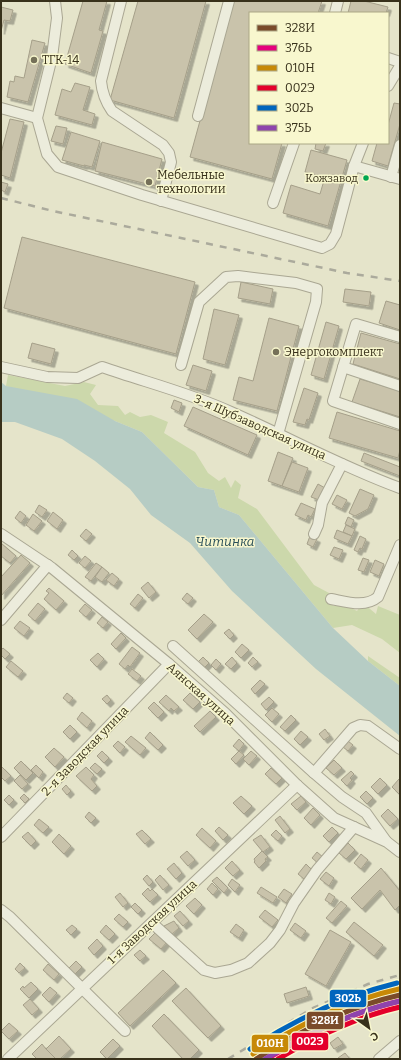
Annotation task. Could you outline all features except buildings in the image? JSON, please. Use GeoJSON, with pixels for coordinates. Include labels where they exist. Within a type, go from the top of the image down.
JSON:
{"type":"FeatureCollection","features":[{"type":"Feature","properties":{"kind":"street"},"geometry":{"type":"LineString","coordinates":[[55,1],[56,18],[52,57],[37,118],[47,154],[58,167],[161,201],[322,248],[330,244],[336,234],[354,166],[363,144]]}},
{"type":"Feature","properties":{"kind":"street"},"geometry":{"type":"LineString","coordinates":[[121,1],[101,81],[102,92],[112,111],[163,145],[169,153],[171,162],[161,201]]}},
{"type":"Feature","properties":{"kind":"street"},"geometry":{"type":"LineString","coordinates":[[198,116],[229,1]]}},
{"type":"Feature","properties":{"kind":"street"},"geometry":{"type":"LineString","coordinates":[[336,12],[338,1]]}},
{"type":"Feature","properties":{"kind":"street"},"geometry":{"type":"LineString","coordinates":[[389,58],[400,62]]}},
{"type":"Feature","properties":{"kind":"street"},"geometry":{"type":"LineString","coordinates":[[389,84],[400,66]]}},
{"type":"Feature","properties":{"kind":"street"},"geometry":{"type":"LineString","coordinates":[[1,108],[37,118]]}},
{"type":"Feature","properties":{"kind":"street"},"geometry":{"type":"LineString","coordinates":[[273,203],[294,144]]}},
{"type":"Feature","properties":{"kind":"street"},"geometry":{"type":"LineString","coordinates":[[354,166],[396,178],[400,145]]}},
{"type":"Feature","properties":{"kind":"street"},"geometry":{"type":"LineString","coordinates":[[181,365],[199,302],[226,277],[238,276],[296,283],[317,289],[316,302],[278,434]]}},
{"type":"Feature","properties":{"kind":"street"},"geometry":{"type":"LineString","coordinates":[[400,337],[356,324],[333,401],[400,424]]}},
{"type":"Feature","properties":{"kind":"street","name":"3-я Шубзаводская улица"},"geometry":{"type":"LineString","coordinates":[[1,367],[47,376],[78,378],[102,367],[170,388],[230,411],[342,464],[400,488]]}},
{"type":"Feature","properties":{"kind":"street"},"geometry":{"type":"LineString","coordinates":[[343,367],[400,386]]}},
{"type":"Feature","properties":{"kind":"street"},"geometry":{"type":"LineString","coordinates":[[314,534],[318,525],[322,503],[342,464]]}},
{"type":"Feature","properties":{"kind":"street","name":"Аянская улица"},"geometry":{"type":"LineString","coordinates":[[1,534],[48,565],[169,664],[225,713],[297,785],[334,818],[387,842],[400,852]]}},
{"type":"Feature","properties":{"kind":"street"},"geometry":{"type":"LineString","coordinates":[[331,599],[358,604],[372,603],[378,597],[400,545]]}},
{"type":"Feature","properties":{"kind":"street"},"geometry":{"type":"LineString","coordinates":[[1,620],[48,565]]}},
{"type":"Feature","properties":{"kind":"street"},"geometry":{"type":"LineString","coordinates":[[173,646],[342,798],[366,813],[387,842]]}},
{"type":"Feature","properties":{"kind":"street","name":"2-я Заводская улица"},"geometry":{"type":"LineString","coordinates":[[1,837],[169,664]]}},
{"type":"Feature","properties":{"kind":"street"},"geometry":{"type":"LineString","coordinates":[[314,773],[354,728],[360,725],[368,726],[400,748]]}},
{"type":"Feature","properties":{"kind":"street","name":"1-я Заводская улица"},"geometry":{"type":"LineString","coordinates":[[8,1059],[297,785]]}},
{"type":"Feature","properties":{"kind":"street"},"geometry":{"type":"LineString","coordinates":[[152,923],[204,970],[215,973],[231,970],[248,963],[270,943],[280,930],[294,903],[317,870],[354,827]]}},
{"type":"Feature","properties":{"kind":"street"},"geometry":{"type":"LineString","coordinates":[[1,910],[125,1031]]}},
{"type":"Feature","properties":{"kind":"street"},"geometry":{"type":"LineString","coordinates":[[379,1059],[400,1041]]}},
{"type":"Feature","properties":{"kind":"green space"},"geometry":{"type":"Polygon","coordinates":[[[8,375],[65,386],[84,382],[96,385],[90,394],[98,405],[118,406],[125,415],[130,412],[140,417],[151,415],[168,422],[164,433],[195,452],[208,473],[219,481],[225,477],[231,488],[235,480],[241,485],[238,498],[257,509],[314,585],[329,593],[327,602],[334,606],[341,603],[357,611],[363,603],[376,614],[378,606],[400,615],[400,653],[382,639],[352,625],[333,628],[239,515],[219,507],[214,490],[198,487],[142,432],[115,421],[6,386],[8,375]]]}},
{"type":"Feature","properties":{"kind":"green space"},"geometry":{"type":"Polygon","coordinates":[[[368,656],[400,678],[400,686],[368,661],[368,656]]]}},
{"type":"Feature","properties":{"kind":"water","name":"Читинка"},"geometry":{"type":"Polygon","coordinates":[[[1,382],[6,386],[77,399],[115,421],[142,432],[198,487],[214,490],[219,507],[239,515],[333,628],[368,661],[400,686],[400,736],[316,669],[232,591],[190,543],[151,515],[130,489],[95,461],[62,439],[15,422],[1,422],[1,382]]]}},
{"type":"Feature","properties":{"kind":"railway"},"geometry":{"type":"LineString","coordinates":[[1,198],[53,211],[347,273],[400,281]]}},
{"type":"Feature","properties":{"kind":"railway"},"geometry":{"type":"LineString","coordinates":[[228,1059],[313,1008],[368,984],[400,975]]}},
{"type":"Feature","properties":{"kind":"transit line","name":"302Ь"},"geometry":{"type":"LineString","coordinates":[[250,1049],[302,1018],[339,1002],[377,988],[397,983]]}},
{"type":"Feature","properties":{"kind":"transit line","name":"010Н"},"geometry":{"type":"LineString","coordinates":[[253,1054],[288,1033],[323,1015],[360,1000],[399,989]]}},
{"type":"Feature","properties":{"kind":"transit line","name":"328И"},"geometry":{"type":"LineString","coordinates":[[256,1059],[307,1029],[361,1006],[400,995]]}},
{"type":"Feature","properties":{"kind":"transit line","name":"376Ь"},"geometry":{"type":"LineString","coordinates":[[267,1059],[331,1024],[365,1011],[400,1001]]}},
{"type":"Feature","properties":{"kind":"transit line","name":"375Ь"},"geometry":{"type":"LineString","coordinates":[[265,1059],[330,1024],[364,1011],[400,1001]]}},
{"type":"Feature","properties":{"kind":"transit line","name":"002Э"},"geometry":{"type":"LineString","coordinates":[[278,1059],[337,1028],[368,1016],[400,1007]]}},
{"type":"Feature","properties":{"kind":"place","name":"ТГК-14"},"geometry":{"type":"Point","coordinates":[34,60]}},
{"type":"Feature","properties":{"kind":"place","name":"Кожзавод"},"geometry":{"type":"Point","coordinates":[366,178]}},
{"type":"Feature","properties":{"kind":"place","name":"Мебельные технологии"},"geometry":{"type":"Point","coordinates":[149,182]}},
{"type":"Feature","properties":{"kind":"place","name":"Энергокомплект"},"geometry":{"type":"Point","coordinates":[276,352]}}]}
